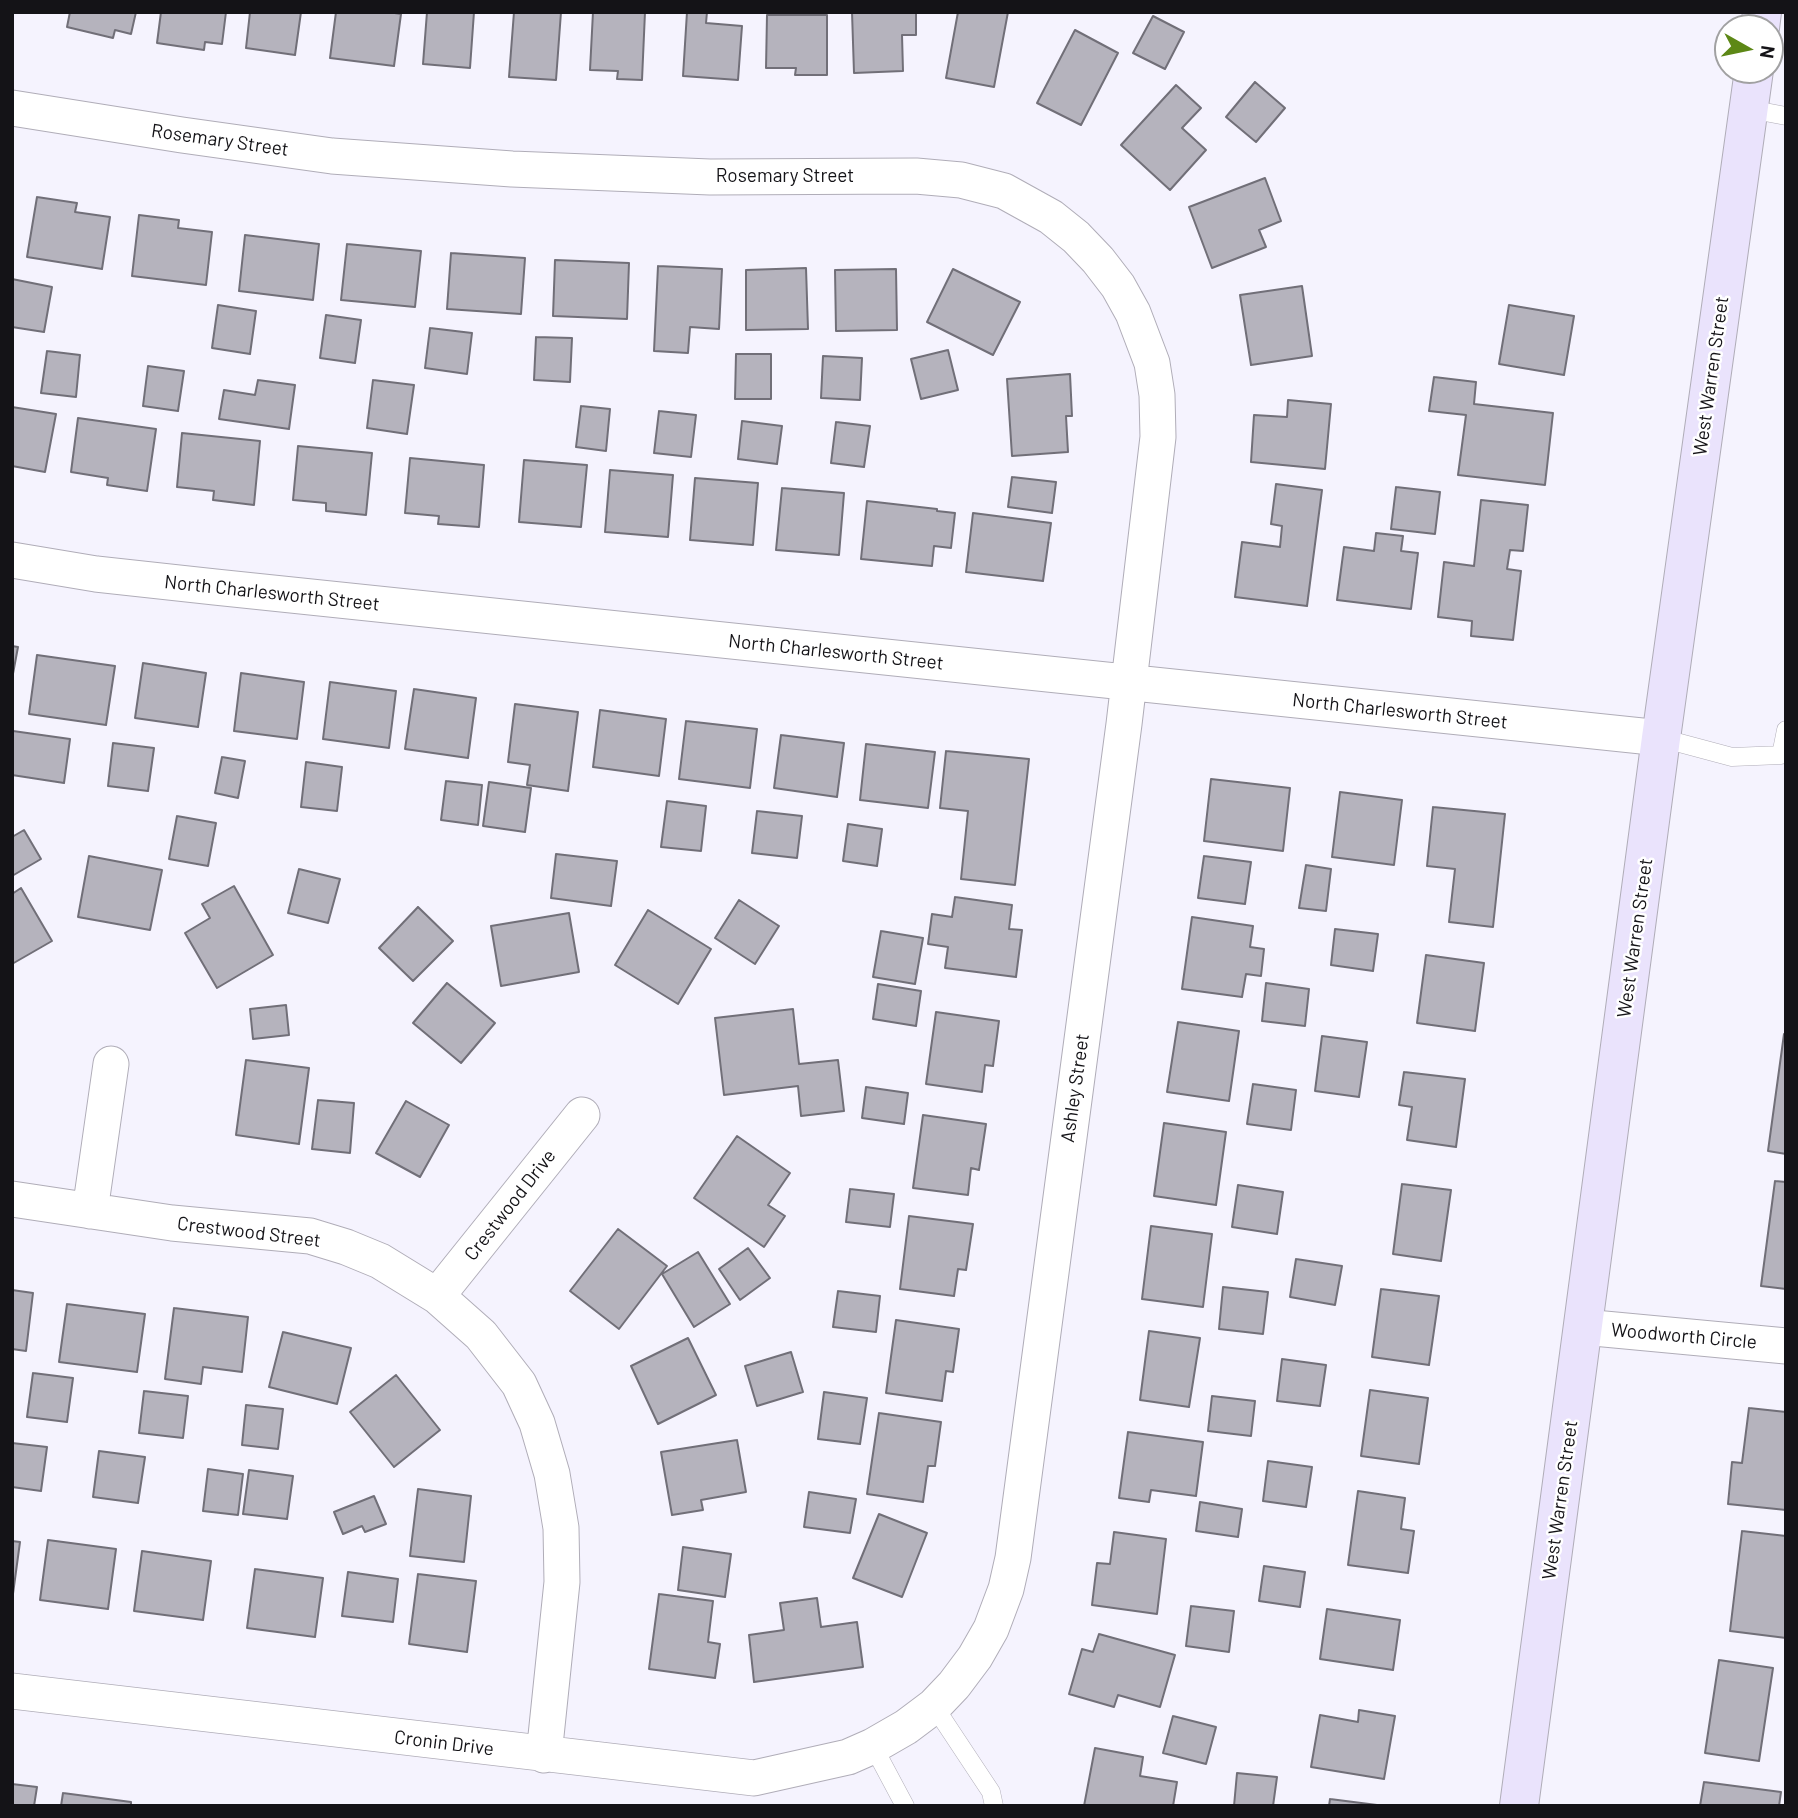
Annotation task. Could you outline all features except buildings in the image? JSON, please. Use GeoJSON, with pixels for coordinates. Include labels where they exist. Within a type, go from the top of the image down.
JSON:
{"type":"FeatureCollection","features":[{"type":"Feature","properties":{"kind":"main road","name":"West Warren Street"},"geometry":{"type":"LineString","coordinates":[[1519,1806],[1661,738],[1752,84]]}},
{"type":"Feature","properties":{"kind":"street","name":"Rosemary Street"},"geometry":{"type":"LineString","coordinates":[[12,108],[332,156],[512,169],[710,177],[916,176],[961,180],[1004,191],[1051,217],[1076,237],[1098,260],[1118,286],[1133,313],[1152,363],[1157,395],[1158,438],[1128,682]]}},
{"type":"Feature","properties":{"kind":"street","name":"North Charlesworth Street"},"geometry":{"type":"LineString","coordinates":[[12,560],[96,574],[215,587],[1661,738]]}},
{"type":"Feature","properties":{"kind":"street","name":"Ashley Street"},"geometry":{"type":"LineString","coordinates":[[1021,1493],[1128,682]]}},
{"type":"Feature","properties":{"kind":"street"},"geometry":{"type":"LineString","coordinates":[[90,1211],[111,1064]]}},
{"type":"Feature","properties":{"kind":"street","name":"Crestwood Drive"},"geometry":{"type":"LineString","coordinates":[[438,1296],[582,1115]]}},
{"type":"Feature","properties":{"kind":"street","name":"Crestwood Street"},"geometry":{"type":"LineString","coordinates":[[12,1199],[172,1223],[310,1236],[380,1261],[438,1296],[481,1335],[519,1384],[537,1423],[552,1474],[561,1528],[562,1581],[544,1755]]}},
{"type":"Feature","properties":{"kind":"street","name":"Woodworth Circle"},"geometry":{"type":"LineString","coordinates":[[1583,1327],[1786,1346]]}},
{"type":"Feature","properties":{"kind":"street","name":"Cronin Drive"},"geometry":{"type":"LineString","coordinates":[[12,1691],[754,1778],[848,1757],[906,1727],[934,1706],[968,1666],[991,1629],[1006,1589],[1013,1558],[1021,1493]]}},
{"type":"Feature","properties":{"kind":"lane"},"geometry":{"type":"LineString","coordinates":[[1749,109],[1786,116]]}},
{"type":"Feature","properties":{"kind":"lane"},"geometry":{"type":"LineString","coordinates":[[1661,738],[1732,757],[1782,755],[1786,730]]}},
{"type":"Feature","properties":{"kind":"lane"},"geometry":{"type":"LineString","coordinates":[[934,1706],[991,1792],[994,1806]]}},
{"type":"Feature","properties":{"kind":"lane"},"geometry":{"type":"LineString","coordinates":[[873,1746],[905,1806]]}}]}
